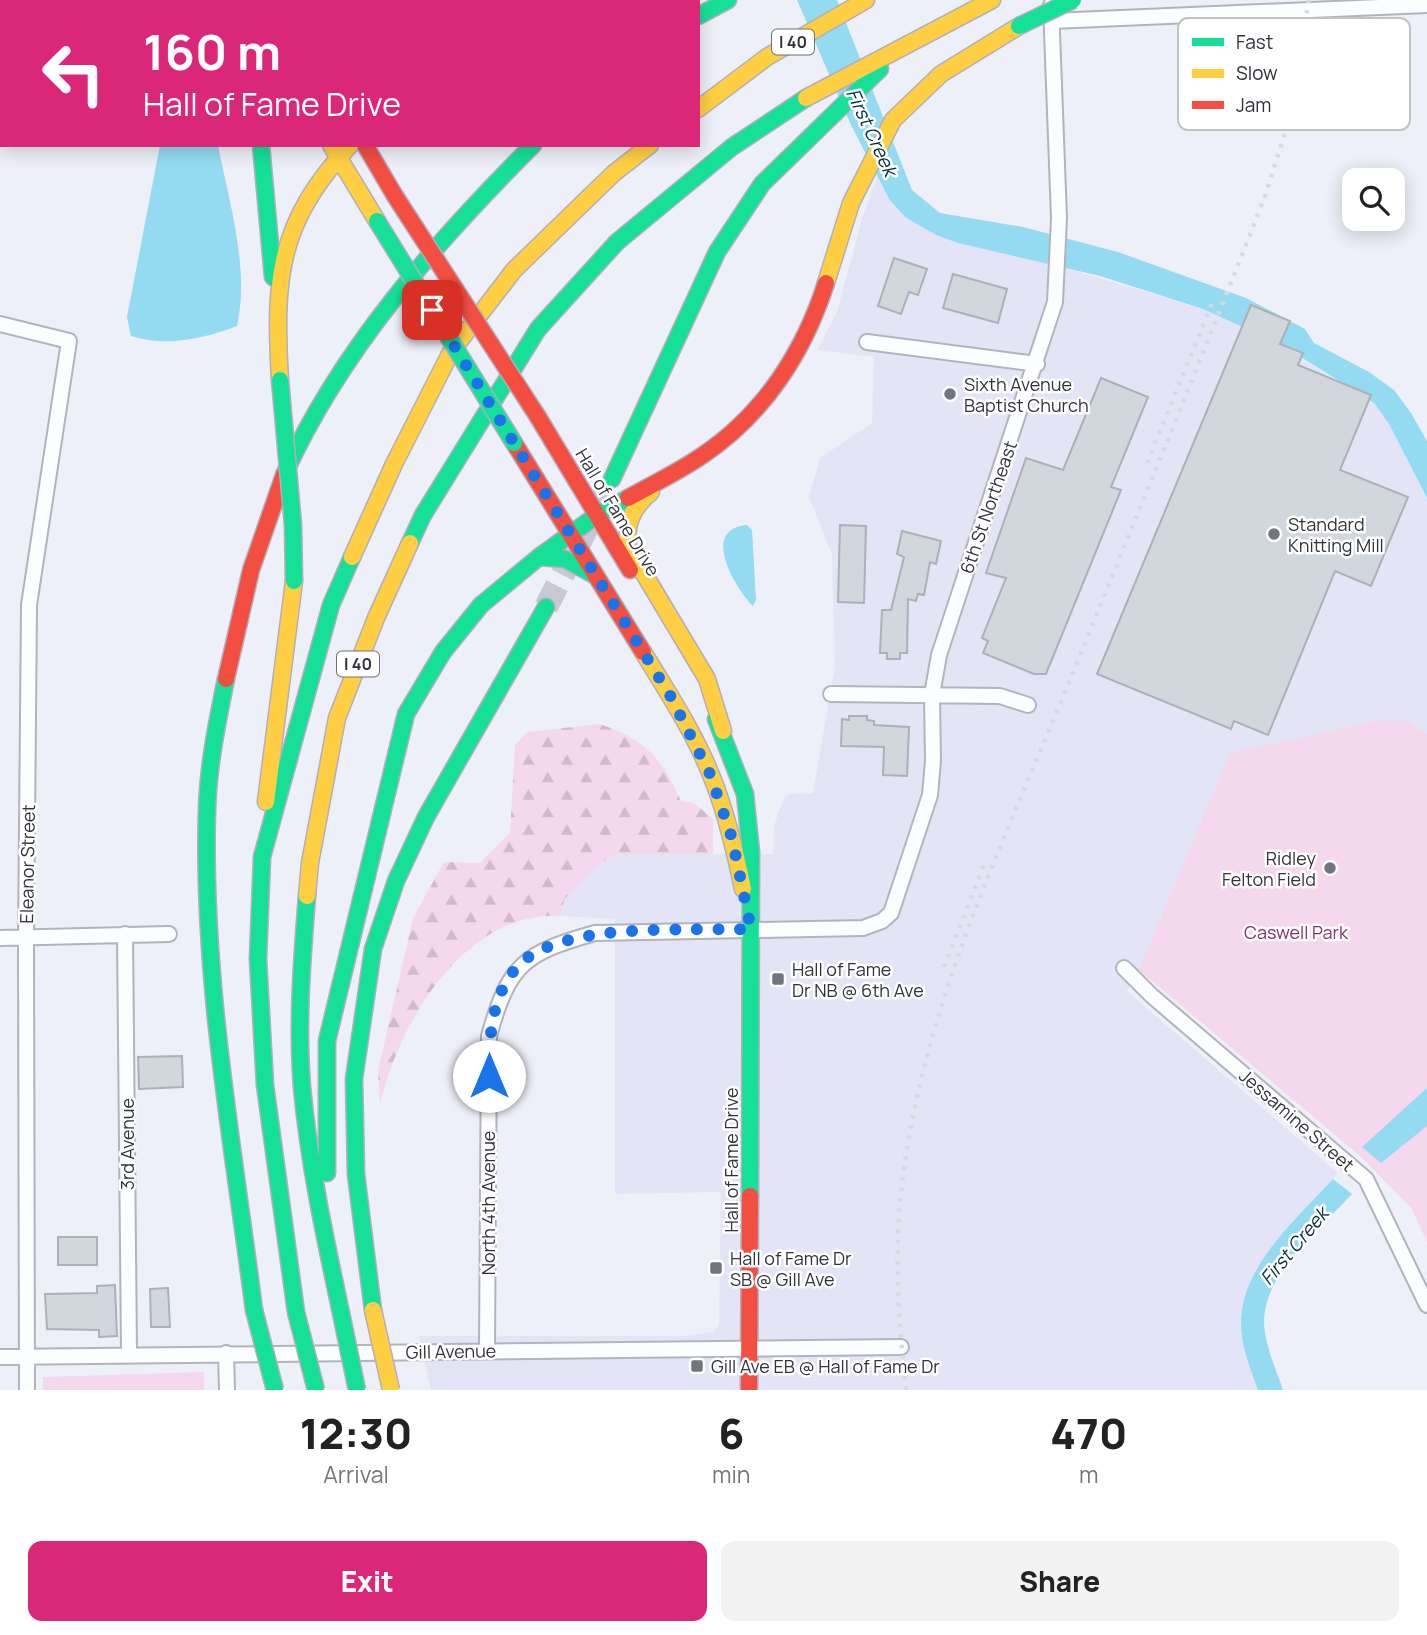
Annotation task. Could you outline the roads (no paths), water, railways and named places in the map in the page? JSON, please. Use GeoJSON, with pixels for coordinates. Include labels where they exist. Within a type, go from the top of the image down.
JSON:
{"type":"FeatureCollection","features":[{"type":"Feature","properties":{"kind":"main road"},"geometry":{"type":"LineString","coordinates":[[700,15],[728,0]]}},
{"type":"Feature","properties":{"kind":"main road","name":"I 40"},"geometry":{"type":"LineString","coordinates":[[700,107],[767,57],[866,0]]}},
{"type":"Feature","properties":{"kind":"main road","name":"I 40"},"geometry":{"type":"LineString","coordinates":[[357,1390],[318,1208],[302,1086],[301,969],[310,863],[337,719],[376,618],[423,516],[538,330],[617,242],[741,141],[818,90],[992,0]]}},
{"type":"Feature","properties":{"kind":"main road"},"geometry":{"type":"LineString","coordinates":[[331,1266],[326,1150],[327,1041],[406,714],[443,652],[481,605],[570,533],[597,514],[704,455],[753,412],[790,366],[812,326],[851,203],[893,120],[941,74],[1019,26],[1073,0]]}},
{"type":"Feature","properties":{"kind":"main road"},"geometry":{"type":"LineString","coordinates":[[612,479],[717,252],[762,184],[866,79],[933,30]]}},
{"type":"Feature","properties":{"kind":"main road"},"geometry":{"type":"LineString","coordinates":[[261,147],[293,525],[294,581],[269,761],[262,857]]}},
{"type":"Feature","properties":{"kind":"main road","name":"Hall of Fame Drive"},"geometry":{"type":"LineString","coordinates":[[366,147],[394,196],[538,417],[597,514],[723,731],[745,794],[751,852],[749,1390]]}},
{"type":"Feature","properties":{"kind":"main road"},"geometry":{"type":"LineString","coordinates":[[275,1390],[254,1310],[213,989],[207,810],[212,750],[237,622],[270,509],[313,414],[395,294],[471,206],[531,147]]}},
{"type":"Feature","properties":{"kind":"main road","name":"I 40"},"geometry":{"type":"LineString","coordinates":[[316,1390],[296,1312],[265,1086],[258,959],[262,857],[331,605],[394,464],[451,352],[514,270],[614,173],[647,147]]}},
{"type":"Feature","properties":{"kind":"main road"},"geometry":{"type":"LineString","coordinates":[[276,321],[292,225],[334,151]]}},
{"type":"Feature","properties":{"kind":"main road","name":"Hall of Fame Drive"},"geometry":{"type":"LineString","coordinates":[[334,151],[671,697],[710,774],[732,838],[751,929]]}},
{"type":"Feature","properties":{"kind":"main road"},"geometry":{"type":"LineString","coordinates":[[688,464],[634,507],[626,537],[633,559],[707,679],[723,731]]}},
{"type":"Feature","properties":{"kind":"main road"},"geometry":{"type":"LineString","coordinates":[[539,558],[565,559],[579,563],[596,576]]}},
{"type":"Feature","properties":{"kind":"main road"},"geometry":{"type":"LineString","coordinates":[[391,1390],[373,1310],[356,1174],[354,1079],[373,949],[396,881],[426,817],[546,607]]}},
{"type":"Feature","properties":{"kind":"street","name":"6th St Northeast"},"geometry":{"type":"LineString","coordinates":[[882,921],[891,913],[930,795],[933,761],[932,695],[939,655],[1037,364],[1055,302],[1059,218],[1050,0]]}},
{"type":"Feature","properties":{"kind":"street"},"geometry":{"type":"LineString","coordinates":[[1052,21],[1427,5]]}},
{"type":"Feature","properties":{"kind":"street","name":"Eleanor Street"},"geometry":{"type":"LineString","coordinates":[[0,324],[69,341],[29,605],[26,938],[27,1390]]}},
{"type":"Feature","properties":{"kind":"street"},"geometry":{"type":"LineString","coordinates":[[867,342],[1037,364]]}},
{"type":"Feature","properties":{"kind":"street"},"geometry":{"type":"LineString","coordinates":[[831,694],[1000,696],[1028,705]]}},
{"type":"Feature","properties":{"kind":"street","name":"North 4th Avenue"},"geometry":{"type":"LineString","coordinates":[[487,1351],[489,1036],[501,994],[521,964],[553,945],[595,933],[863,928],[882,921]]}},
{"type":"Feature","properties":{"kind":"street","name":"3rd Avenue"},"geometry":{"type":"LineString","coordinates":[[125,934],[129,1354]]}},
{"type":"Feature","properties":{"kind":"street"},"geometry":{"type":"LineString","coordinates":[[0,938],[169,934]]}},
{"type":"Feature","properties":{"kind":"street","name":"Jessamine Street"},"geometry":{"type":"LineString","coordinates":[[1124,968],[1137,983],[1366,1179],[1427,1305]]}},
{"type":"Feature","properties":{"kind":"street","name":"Gill Avenue"},"geometry":{"type":"LineString","coordinates":[[0,1357],[901,1347]]}},
{"type":"Feature","properties":{"kind":"street"},"geometry":{"type":"LineString","coordinates":[[226,1353],[227,1390]]}},
{"type":"Feature","properties":{"kind":"water","name":"First Creek"},"geometry":{"type":"Polygon","coordinates":[[[797,0],[837,0],[912,190],[940,213],[1023,227],[1118,252],[1246,298],[1305,329],[1314,343],[1369,372],[1394,390],[1411,413],[1427,441],[1427,498],[1389,424],[1374,403],[1280,344],[1203,309],[1100,276],[958,243],[936,235],[905,217],[889,199],[850,123],[797,0]]]}},
{"type":"Feature","properties":{"kind":"water"},"geometry":{"type":"Polygon","coordinates":[[[160,147],[218,147],[240,259],[237,326],[211,335],[158,341],[131,336],[127,317],[160,147]]]}},
{"type":"Feature","properties":{"kind":"water"},"geometry":{"type":"Polygon","coordinates":[[[747,525],[752,530],[756,600],[753,606],[731,574],[723,548],[725,537],[733,529],[747,525]]]}},
{"type":"Feature","properties":{"kind":"water"},"geometry":{"type":"Polygon","coordinates":[[[1427,1088],[1427,1126],[1381,1163],[1362,1147],[1427,1088]]]}},
{"type":"Feature","properties":{"kind":"water","name":"First Creek"},"geometry":{"type":"Polygon","coordinates":[[[1333,1179],[1352,1194],[1293,1256],[1270,1293],[1265,1313],[1266,1340],[1283,1390],[1258,1390],[1245,1351],[1241,1327],[1249,1284],[1272,1246],[1333,1179]]]}},
{"type":"Feature","properties":{"kind":"tunnel"},"geometry":{"type":"LineString","coordinates":[[546,607],[612,479]]}},
{"type":"Feature","properties":{"kind":"railway"},"geometry":{"type":"LineString","coordinates":[[1306,18],[1309,0]]}},
{"type":"Feature","properties":{"kind":"railway"},"geometry":{"type":"LineString","coordinates":[[906,1390],[898,1292],[901,1194],[911,1127],[945,996],[992,868],[1264,199],[1286,130]]}},
{"type":"Feature","properties":{"kind":"railway"},"geometry":{"type":"LineString","coordinates":[[1147,463],[1213,301]]}},
{"type":"Feature","properties":{"kind":"railway"},"geometry":{"type":"LineString","coordinates":[[944,967],[985,862]]}},
{"type":"Feature","properties":{"kind":"place","name":"Sixth Avenue Baptist Church"},"geometry":{"type":"Point","coordinates":[950,394]}},
{"type":"Feature","properties":{"kind":"place","name":"Standard Knitting Mill"},"geometry":{"type":"Point","coordinates":[1274,534]}},
{"type":"Feature","properties":{"kind":"place","name":"Ridley Felton Field"},"geometry":{"type":"Point","coordinates":[1330,868]}},
{"type":"Feature","properties":{"kind":"place","name":"Hall of Fame Dr NB @ 6th Ave"},"geometry":{"type":"Point","coordinates":[778,979]}},
{"type":"Feature","properties":{"kind":"place","name":"Hall of Fame Dr SB @ Gill Ave"},"geometry":{"type":"Point","coordinates":[716,1268]}},
{"type":"Feature","properties":{"kind":"place","name":"Gill Ave EB @ Hall of Fame Dr"},"geometry":{"type":"Point","coordinates":[697,1366]}},
{"type":"Feature","properties":{"kind":"park label","name":"Caswell Park"},"geometry":{"type":"Point","coordinates":[1296,932]}}]}
